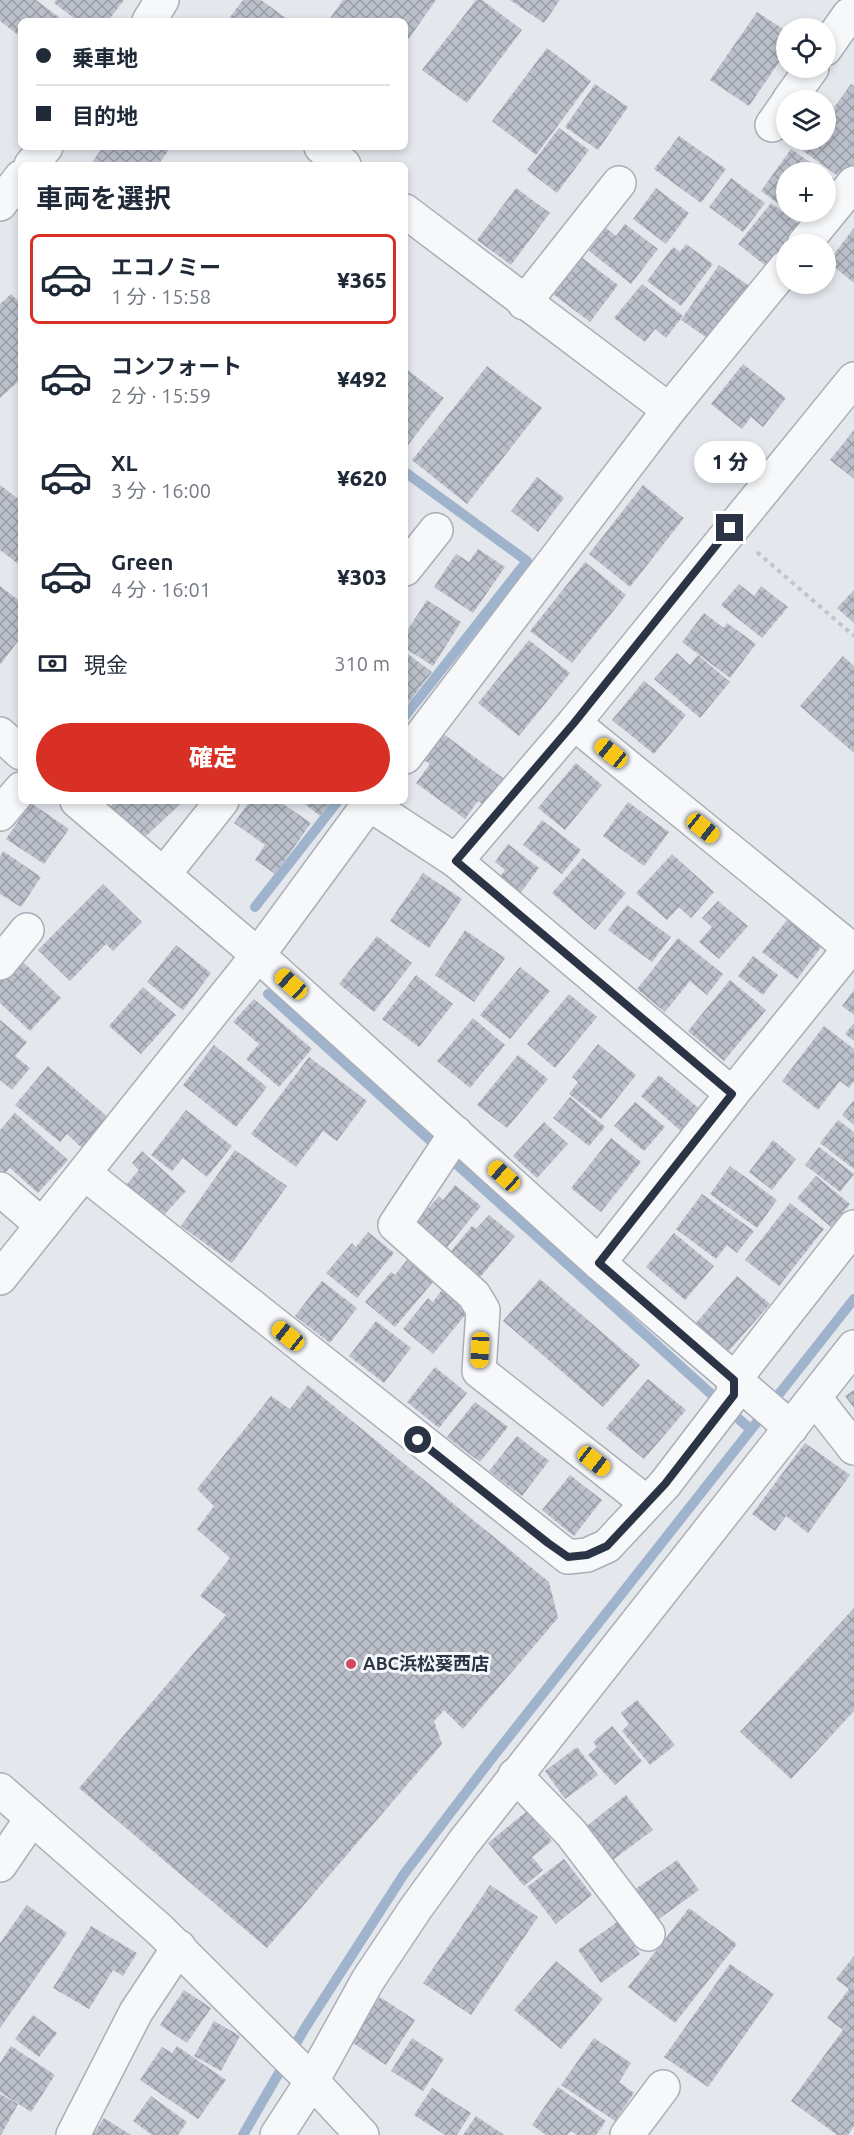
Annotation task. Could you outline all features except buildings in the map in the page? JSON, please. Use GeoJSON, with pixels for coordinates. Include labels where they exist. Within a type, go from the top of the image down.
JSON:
{"type":"FeatureCollection","features":[{"type":"Feature","properties":{"kind":"street"},"geometry":{"type":"LineString","coordinates":[[836,27],[844,11]]}},
{"type":"Feature","properties":{"kind":"street"},"geometry":{"type":"LineString","coordinates":[[31,162],[43,150]]}},
{"type":"Feature","properties":{"kind":"street"},"geometry":{"type":"LineString","coordinates":[[325,150],[340,162]]}},
{"type":"Feature","properties":{"kind":"street"},"geometry":{"type":"LineString","coordinates":[[524,303],[619,183]]}},
{"type":"Feature","properties":{"kind":"street"},"geometry":{"type":"LineString","coordinates":[[812,234],[854,183]]}},
{"type":"Feature","properties":{"kind":"street"},"geometry":{"type":"LineString","coordinates":[[408,214],[669,410]]}},
{"type":"Feature","properties":{"kind":"street"},"geometry":{"type":"LineString","coordinates":[[408,753],[669,410],[776,279]]}},
{"type":"Feature","properties":{"kind":"street"},"geometry":{"type":"LineString","coordinates":[[456,861],[574,723],[730,528],[854,379]]}},
{"type":"Feature","properties":{"kind":"street"},"geometry":{"type":"LineString","coordinates":[[408,565],[436,530]]}},
{"type":"Feature","properties":{"kind":"street"},"geometry":{"type":"LineString","coordinates":[[574,723],[850,948],[599,1263]]}},
{"type":"Feature","properties":{"kind":"street"},"geometry":{"type":"LineString","coordinates":[[0,734],[18,750]]}},
{"type":"Feature","properties":{"kind":"street"},"geometry":{"type":"LineString","coordinates":[[0,814],[18,793]]}},
{"type":"Feature","properties":{"kind":"street"},"geometry":{"type":"LineString","coordinates":[[81,804],[258,955],[447,1146],[599,1263],[734,1397],[786,1423]]}},
{"type":"Feature","properties":{"kind":"street"},"geometry":{"type":"LineString","coordinates":[[164,874],[220,804]]}},
{"type":"Feature","properties":{"kind":"street"},"geometry":{"type":"LineString","coordinates":[[0,1278],[258,955],[369,804]]}},
{"type":"Feature","properties":{"kind":"street"},"geometry":{"type":"LineString","coordinates":[[371,804],[456,861],[732,1094]]}},
{"type":"Feature","properties":{"kind":"street"},"geometry":{"type":"LineString","coordinates":[[0,963],[27,930]]}},
{"type":"Feature","properties":{"kind":"street"},"geometry":{"type":"LineString","coordinates":[[447,1146],[395,1225],[474,1295],[483,1310],[479,1371],[647,1503]]}},
{"type":"Feature","properties":{"kind":"street"},"geometry":{"type":"LineString","coordinates":[[84,1173],[568,1557],[587,1555],[607,1546],[647,1503],[734,1397],[854,1227]]}},
{"type":"Feature","properties":{"kind":"street"},"geometry":{"type":"LineString","coordinates":[[0,1189],[42,1225]]}},
{"type":"Feature","properties":{"kind":"street"},"geometry":{"type":"LineString","coordinates":[[277,2135],[312,2081],[368,1980],[416,1908],[515,1775],[786,1423],[815,1398],[854,1347]]}},
{"type":"Feature","properties":{"kind":"street"},"geometry":{"type":"LineString","coordinates":[[815,1398],[854,1448]]}},
{"type":"Feature","properties":{"kind":"street"},"geometry":{"type":"LineString","coordinates":[[515,1775],[571,1833],[648,1934]]}},
{"type":"Feature","properties":{"kind":"street"},"geometry":{"type":"LineString","coordinates":[[0,1790],[179,1947],[257,2022],[362,2135]]}},
{"type":"Feature","properties":{"kind":"street"},"geometry":{"type":"LineString","coordinates":[[0,1864],[32,1818]]}},
{"type":"Feature","properties":{"kind":"street"},"geometry":{"type":"LineString","coordinates":[[73,2135],[136,2012],[179,1947]]}},
{"type":"Feature","properties":{"kind":"street"},"geometry":{"type":"LineString","coordinates":[[627,2135],[663,2087]]}},
{"type":"Feature","properties":{"kind":"path"},"geometry":{"type":"LineString","coordinates":[[730,528],[854,636]]}},
{"type":"Feature","properties":{"kind":"waterway"},"geometry":{"type":"LineString","coordinates":[[408,474],[527,561],[408,712]]}},
{"type":"Feature","properties":{"kind":"waterway"},"geometry":{"type":"LineString","coordinates":[[255,907],[336,804]]}},
{"type":"Feature","properties":{"kind":"waterway"},"geometry":{"type":"LineString","coordinates":[[268,994],[750,1429]]}},
{"type":"Feature","properties":{"kind":"waterway"},"geometry":{"type":"LineString","coordinates":[[243,2135],[305,2028],[404,1874],[489,1762],[854,1299]]}},
{"type":"Feature","properties":{"kind":"place","name":"ABC浜松葵西店"},"geometry":{"type":"Point","coordinates":[351,1664]}},
{"type":"Feature","properties":{"kind":"route"},"geometry":{"type":"LineString","coordinates":[[418,1440],[568,1557],[587,1555],[607,1546],[665,1484],[734,1395],[734,1380],[599,1263],[732,1094],[456,861],[574,723],[730,528]]}}]}
